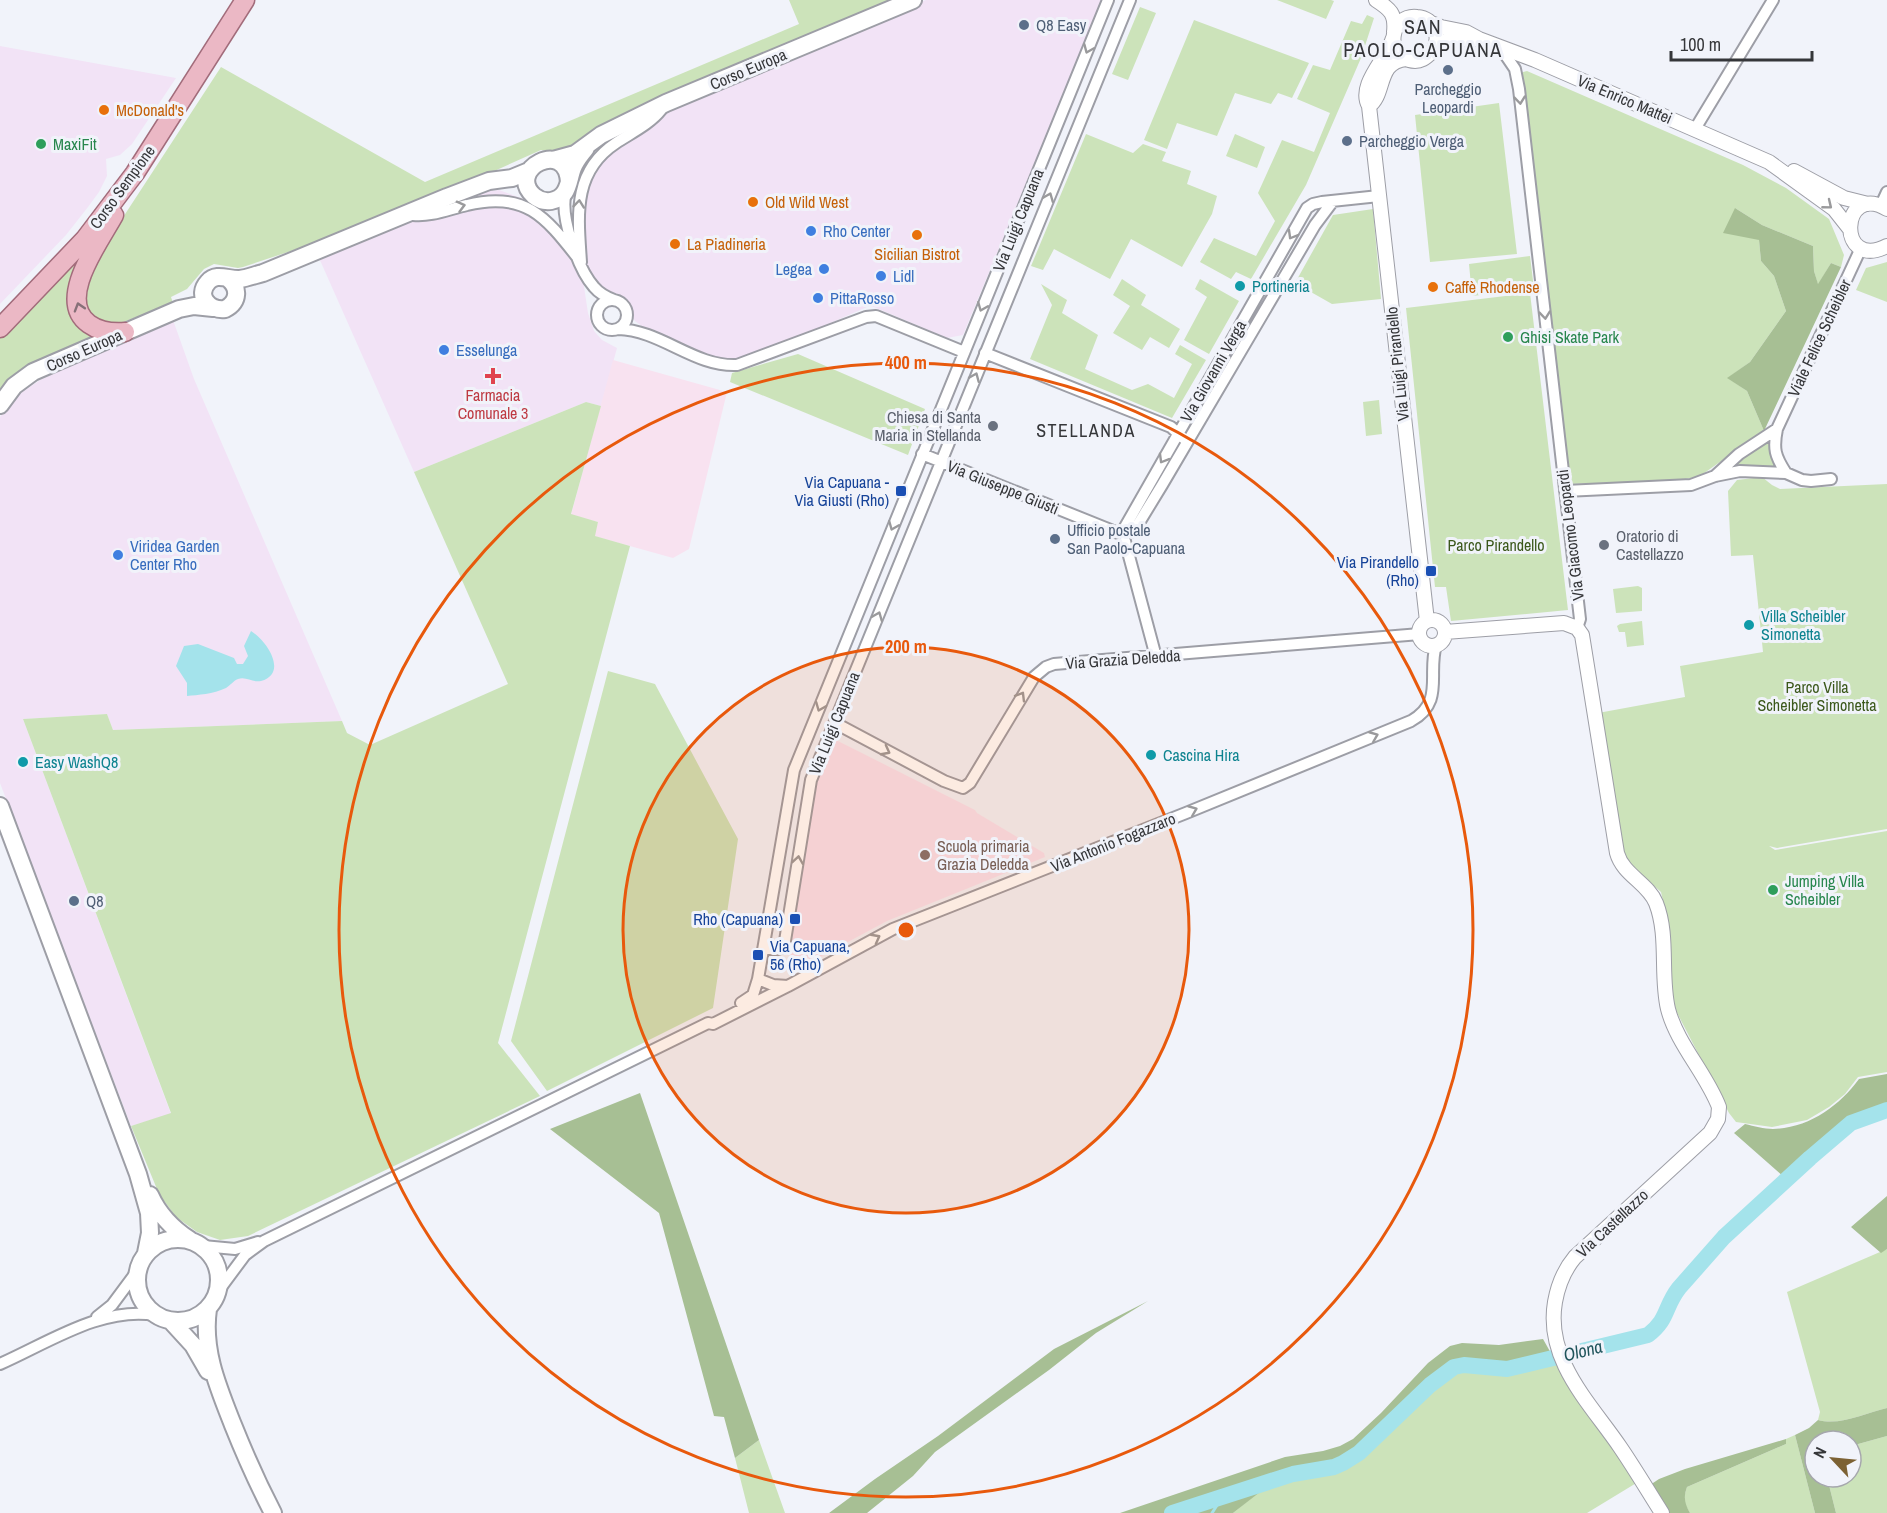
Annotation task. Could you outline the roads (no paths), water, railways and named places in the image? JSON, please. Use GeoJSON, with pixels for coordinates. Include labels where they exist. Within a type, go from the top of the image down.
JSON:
{"type":"FeatureCollection","features":[{"type":"Feature","properties":{"kind":"main road","name":"Corso Sempione"},"geometry":{"type":"LineString","coordinates":[[0,328],[85,239],[135,173],[245,0]]}},
{"type":"Feature","properties":{"kind":"main road","name":"Corso Europa"},"geometry":{"type":"LineString","coordinates":[[553,160],[565,158],[588,146],[610,130],[666,104],[913,0]]}},
{"type":"Feature","properties":{"kind":"main road","name":"Corso Europa"},"geometry":{"type":"LineString","coordinates":[[568,186],[574,166],[588,146]]}},
{"type":"Feature","properties":{"kind":"main road"},"geometry":{"type":"LineString","coordinates":[[481,186],[517,186],[536,196],[555,200],[568,186],[567,171],[563,166],[553,160],[542,160],[533,166],[527,180],[536,196]]}},
{"type":"Feature","properties":{"kind":"main road"},"geometry":{"type":"LineString","coordinates":[[266,272],[245,286],[231,306],[225,309],[213,308],[204,298],[203,291],[207,282],[218,277],[243,278],[266,272],[489,181],[512,178],[530,171]]}},
{"type":"Feature","properties":{"kind":"main road"},"geometry":{"type":"LineString","coordinates":[[125,332],[106,332],[86,322],[77,309],[76,296],[81,276],[135,173]]}},
{"type":"Feature","properties":{"kind":"main road"},"geometry":{"type":"LineString","coordinates":[[227,278],[236,287],[236,299]]}},
{"type":"Feature","properties":{"kind":"main road","name":"Corso Europa"},"geometry":{"type":"LineString","coordinates":[[0,405],[14,386],[33,372],[178,309],[194,298],[207,282]]}},
{"type":"Feature","properties":{"kind":"main road","name":"Corso Europa"},"geometry":{"type":"LineString","coordinates":[[178,309],[194,306],[213,308]]}},
{"type":"Feature","properties":{"kind":"main road"},"geometry":{"type":"LineString","coordinates":[[0,806],[138,1174],[149,1213],[150,1233],[146,1253],[138,1270],[137,1288],[140,1297],[145,1305],[163,1318],[193,1346],[214,1378],[257,1483],[273,1513]]}},
{"type":"Feature","properties":{"kind":"main road"},"geometry":{"type":"LineString","coordinates":[[138,1174],[162,1215],[179,1233],[212,1255],[217,1265],[220,1281],[219,1290],[208,1309],[199,1317],[185,1321],[163,1318]]}},
{"type":"Feature","properties":{"kind":"main road"},"geometry":{"type":"LineString","coordinates":[[146,1253],[169,1239],[197,1243]]}},
{"type":"Feature","properties":{"kind":"main road"},"geometry":{"type":"LineString","coordinates":[[208,1309],[207,1342],[214,1378]]}},
{"type":"Feature","properties":{"kind":"street","name":"Via Luigi Capuana"},"geometry":{"type":"LineString","coordinates":[[758,979],[794,770],[1108,0]]}},
{"type":"Feature","properties":{"kind":"street","name":"Via Luigi Capuana"},"geometry":{"type":"LineString","coordinates":[[764,947],[774,950],[784,947],[811,780],[1130,0]]}},
{"type":"Feature","properties":{"kind":"street"},"geometry":{"type":"LineString","coordinates":[[1377,0],[1390,3],[1411,17]]}},
{"type":"Feature","properties":{"kind":"street"},"geometry":{"type":"LineString","coordinates":[[1377,0],[1392,12],[1395,19],[1394,35],[1396,50],[1406,59],[1413,61],[1424,59],[1433,51],[1437,40],[1431,23],[1419,17],[1411,17],[1401,22],[1394,35]]}},
{"type":"Feature","properties":{"kind":"street"},"geometry":{"type":"LineString","coordinates":[[1695,129],[1773,0]]}},
{"type":"Feature","properties":{"kind":"street"},"geometry":{"type":"LineString","coordinates":[[1097,28],[1108,22],[1114,25],[1117,32]]}},
{"type":"Feature","properties":{"kind":"street","name":"Via Enrico Mattei"},"geometry":{"type":"LineString","coordinates":[[1431,23],[1466,32],[1790,169],[1844,198],[1879,206]]}},
{"type":"Feature","properties":{"kind":"street","name":"Via Luigi Pirandello"},"geometry":{"type":"LineString","coordinates":[[1394,35],[1390,48],[1376,67],[1367,89],[1366,101],[1369,106],[1427,621]]}},
{"type":"Feature","properties":{"kind":"street","name":"Via Enrico Mattei"},"geometry":{"type":"LineString","coordinates":[[1433,51],[1447,40],[1479,39]]}},
{"type":"Feature","properties":{"kind":"street","name":"Via Giacomo Leopardi"},"geometry":{"type":"LineString","coordinates":[[1500,47],[1515,69],[1519,89],[1580,619],[1577,628],[1582,634],[1584,644],[1617,853],[1621,864],[1653,897],[1658,910],[1668,1009]]}},
{"type":"Feature","properties":{"kind":"street"},"geometry":{"type":"LineString","coordinates":[[1369,106],[1373,102],[1386,71],[1391,65],[1406,59]]}},
{"type":"Feature","properties":{"kind":"street"},"geometry":{"type":"LineString","coordinates":[[1070,91],[1077,98],[1089,99]]}},
{"type":"Feature","properties":{"kind":"street"},"geometry":{"type":"LineString","coordinates":[[581,262],[579,199],[588,173],[602,154],[652,119],[666,104]]}},
{"type":"Feature","properties":{"kind":"street","name":"Via Enrico Mattei"},"geometry":{"type":"LineString","coordinates":[[1769,162],[1834,209],[1849,228],[1852,239],[1861,248]]}},
{"type":"Feature","properties":{"kind":"street"},"geometry":{"type":"LineString","coordinates":[[568,186],[563,203],[568,230]]}},
{"type":"Feature","properties":{"kind":"street"},"geometry":{"type":"LineString","coordinates":[[1849,228],[1856,211],[1879,206],[1887,192]]}},
{"type":"Feature","properties":{"kind":"street"},"geometry":{"type":"LineString","coordinates":[[536,196],[557,213],[568,230],[595,289],[622,305],[634,322],[650,334]]}},
{"type":"Feature","properties":{"kind":"street","name":"Via Giovanni Verga"},"geometry":{"type":"LineString","coordinates":[[1125,533],[1178,433],[1307,208],[1313,204],[1378,196]]}},
{"type":"Feature","properties":{"kind":"street"},"geometry":{"type":"LineString","coordinates":[[404,214],[421,216],[485,200],[517,204],[528,208],[547,222],[581,262]]}},
{"type":"Feature","properties":{"kind":"street","name":"Via Giovanni Verga"},"geometry":{"type":"LineString","coordinates":[[1125,533],[1140,521],[1315,225],[1333,201]]}},
{"type":"Feature","properties":{"kind":"street"},"geometry":{"type":"LineString","coordinates":[[1861,248],[1872,251],[1887,246]]}},
{"type":"Feature","properties":{"kind":"street","name":"Viale Felice Scheibler"},"geometry":{"type":"LineString","coordinates":[[1786,473],[1774,445],[1777,429],[1861,248]]}},
{"type":"Feature","properties":{"kind":"street"},"geometry":{"type":"LineString","coordinates":[[590,282],[597,318],[605,328],[632,329],[650,334],[697,356],[722,364],[737,365],[866,317],[876,316],[964,351],[985,355],[1171,427],[1186,441]]}},
{"type":"Feature","properties":{"kind":"street"},"geometry":{"type":"LineString","coordinates":[[597,318],[601,305],[614,300]]}},
{"type":"Feature","properties":{"kind":"street"},"geometry":{"type":"LineString","coordinates":[[618,328],[625,322],[626,309]]}},
{"type":"Feature","properties":{"kind":"street"},"geometry":{"type":"LineString","coordinates":[[1715,476],[1739,454],[1777,429]]}},
{"type":"Feature","properties":{"kind":"street","name":"Via Giuseppe Giusti"},"geometry":{"type":"LineString","coordinates":[[922,454],[1125,533]]}},
{"type":"Feature","properties":{"kind":"street"},"geometry":{"type":"LineString","coordinates":[[1565,491],[1691,485],[1715,476],[1740,471],[1786,473],[1811,481],[1831,479]]}},
{"type":"Feature","properties":{"kind":"street"},"geometry":{"type":"LineString","coordinates":[[1125,533],[1156,657]]}},
{"type":"Feature","properties":{"kind":"street"},"geometry":{"type":"LineString","coordinates":[[1427,621],[1439,622],[1445,632],[1442,640],[1436,645],[1424,642],[1420,634],[1421,627],[1427,621]]}},
{"type":"Feature","properties":{"kind":"street"},"geometry":{"type":"LineString","coordinates":[[1445,632],[1558,622],[1571,624],[1577,628]]}},
{"type":"Feature","properties":{"kind":"street","name":"Via Grazia Deledda"},"geometry":{"type":"LineString","coordinates":[[835,723],[944,781],[963,788],[970,783],[1026,688],[1039,672],[1054,664],[1420,634]]}},
{"type":"Feature","properties":{"kind":"street","name":"Via Antonio Fogazzaro"},"geometry":{"type":"LineString","coordinates":[[708,1023],[713,1024],[788,986],[893,929],[1411,721],[1421,714],[1431,699],[1436,645]]}},
{"type":"Feature","properties":{"kind":"street"},"geometry":{"type":"LineString","coordinates":[[197,1243],[235,1249],[264,1240],[708,1023],[711,1019],[750,999],[755,992],[758,979],[777,986],[788,986]]}},
{"type":"Feature","properties":{"kind":"street","name":"Via Castellazzo"},"geometry":{"type":"LineString","coordinates":[[1662,1513],[1569,1374],[1555,1343],[1553,1318],[1560,1281],[1568,1265],[1710,1133],[1718,1119],[1717,1103],[1668,1009]]}},
{"type":"Feature","properties":{"kind":"street"},"geometry":{"type":"LineString","coordinates":[[219,1290],[245,1255],[264,1240]]}},
{"type":"Feature","properties":{"kind":"street"},"geometry":{"type":"LineString","coordinates":[[88,1323],[112,1305],[138,1270]]}},
{"type":"Feature","properties":{"kind":"street"},"geometry":{"type":"LineString","coordinates":[[0,1364],[88,1323],[118,1314],[132,1312],[163,1318]]}},
{"type":"Feature","properties":{"kind":"water"},"geometry":{"type":"Polygon","coordinates":[[[251,631],[263,641],[272,656],[273,671],[269,677],[261,681],[241,678],[221,690],[187,696],[187,683],[176,666],[184,646],[198,644],[234,658],[237,664],[243,664],[248,656],[244,646],[251,631]]]}},
{"type":"Feature","properties":{"kind":"waterway","name":"Olona"},"geometry":{"type":"LineString","coordinates":[[1172,1513],[1293,1474],[1334,1467],[1343,1463],[1359,1453],[1430,1385],[1454,1367],[1464,1365],[1507,1369],[1648,1335],[1660,1324],[1679,1288],[1724,1237],[1851,1123],[1887,1110]]}},
{"type":"Feature","properties":{"kind":"waterway","name":"Olona"},"geometry":{"type":"LineString","coordinates":[[1212,1513],[1223,1496]]}},
{"type":"Feature","properties":{"kind":"place","name":"Q8 Easy"},"geometry":{"type":"Point","coordinates":[1024,25]}},
{"type":"Feature","properties":{"kind":"place","name":"Parcheggio Leopardi"},"geometry":{"type":"Point","coordinates":[1448,70]}},
{"type":"Feature","properties":{"kind":"place","name":"McDonald's"},"geometry":{"type":"Point","coordinates":[104,110]}},
{"type":"Feature","properties":{"kind":"place","name":"Parcheggio Verga"},"geometry":{"type":"Point","coordinates":[1347,141]}},
{"type":"Feature","properties":{"kind":"place","name":"MaxiFit"},"geometry":{"type":"Point","coordinates":[41,144]}},
{"type":"Feature","properties":{"kind":"place","name":"Old Wild West"},"geometry":{"type":"Point","coordinates":[753,202]}},
{"type":"Feature","properties":{"kind":"place","name":"Rho Center"},"geometry":{"type":"Point","coordinates":[811,231]}},
{"type":"Feature","properties":{"kind":"place","name":"Sicilian Bistrot"},"geometry":{"type":"Point","coordinates":[917,235]}},
{"type":"Feature","properties":{"kind":"place","name":"La Piadineria"},"geometry":{"type":"Point","coordinates":[675,244]}},
{"type":"Feature","properties":{"kind":"place","name":"Legea"},"geometry":{"type":"Point","coordinates":[824,269]}},
{"type":"Feature","properties":{"kind":"place","name":"Lidl"},"geometry":{"type":"Point","coordinates":[881,276]}},
{"type":"Feature","properties":{"kind":"place","name":"Portineria"},"geometry":{"type":"Point","coordinates":[1240,286]}},
{"type":"Feature","properties":{"kind":"place","name":"Caffè Rhodense"},"geometry":{"type":"Point","coordinates":[1433,287]}},
{"type":"Feature","properties":{"kind":"place","name":"PittaRosso"},"geometry":{"type":"Point","coordinates":[818,298]}},
{"type":"Feature","properties":{"kind":"place","name":"Ghisi Skate Park"},"geometry":{"type":"Point","coordinates":[1508,337]}},
{"type":"Feature","properties":{"kind":"place","name":"Esselunga"},"geometry":{"type":"Point","coordinates":[444,350]}},
{"type":"Feature","properties":{"kind":"place","name":"Farmacia Comunale 3"},"geometry":{"type":"Point","coordinates":[493,376]}},
{"type":"Feature","properties":{"kind":"place","name":"Chiesa di Santa Maria in Stellanda"},"geometry":{"type":"Point","coordinates":[993,426]}},
{"type":"Feature","properties":{"kind":"place","name":"Via Capuana - Via Giusti (Rho)"},"geometry":{"type":"Point","coordinates":[901,491]}},
{"type":"Feature","properties":{"kind":"place","name":"Ufficio postale San Paolo-Capuana"},"geometry":{"type":"Point","coordinates":[1055,539]}},
{"type":"Feature","properties":{"kind":"place","name":"Oratorio di Castellazzo"},"geometry":{"type":"Point","coordinates":[1604,545]}},
{"type":"Feature","properties":{"kind":"place","name":"Viridea Garden Center Rho"},"geometry":{"type":"Point","coordinates":[118,555]}},
{"type":"Feature","properties":{"kind":"place","name":"Via Pirandello (Rho)"},"geometry":{"type":"Point","coordinates":[1431,571]}},
{"type":"Feature","properties":{"kind":"place","name":"Villa Scheibler Simonetta"},"geometry":{"type":"Point","coordinates":[1749,625]}},
{"type":"Feature","properties":{"kind":"place","name":"Cascina Hira"},"geometry":{"type":"Point","coordinates":[1151,755]}},
{"type":"Feature","properties":{"kind":"place","name":"Easy WashQ8"},"geometry":{"type":"Point","coordinates":[23,762]}},
{"type":"Feature","properties":{"kind":"place","name":"Scuola primaria Grazia Deledda"},"geometry":{"type":"Point","coordinates":[925,855]}},
{"type":"Feature","properties":{"kind":"place","name":"Jumping Villa Scheibler"},"geometry":{"type":"Point","coordinates":[1773,890]}},
{"type":"Feature","properties":{"kind":"place","name":"Q8"},"geometry":{"type":"Point","coordinates":[74,901]}},
{"type":"Feature","properties":{"kind":"place","name":"Rho (Capuana)"},"geometry":{"type":"Point","coordinates":[795,919]}},
{"type":"Feature","properties":{"kind":"place","name":"Via Capuana, 56 (Rho)"},"geometry":{"type":"Point","coordinates":[758,955]}},
{"type":"Feature","properties":{"kind":"district","name":"SAN PAOLO-CAPUANA"},"geometry":{"type":"Point","coordinates":[1423,38]}},
{"type":"Feature","properties":{"kind":"district","name":"STELLANDA"},"geometry":{"type":"Point","coordinates":[1086,431]}},
{"type":"Feature","properties":{"kind":"park label","name":"Parco Pirandello"},"geometry":{"type":"Point","coordinates":[1496,545]}},
{"type":"Feature","properties":{"kind":"park label","name":"Parco Villa Scheibler Simonetta"},"geometry":{"type":"Point","coordinates":[1817,696]}}]}
